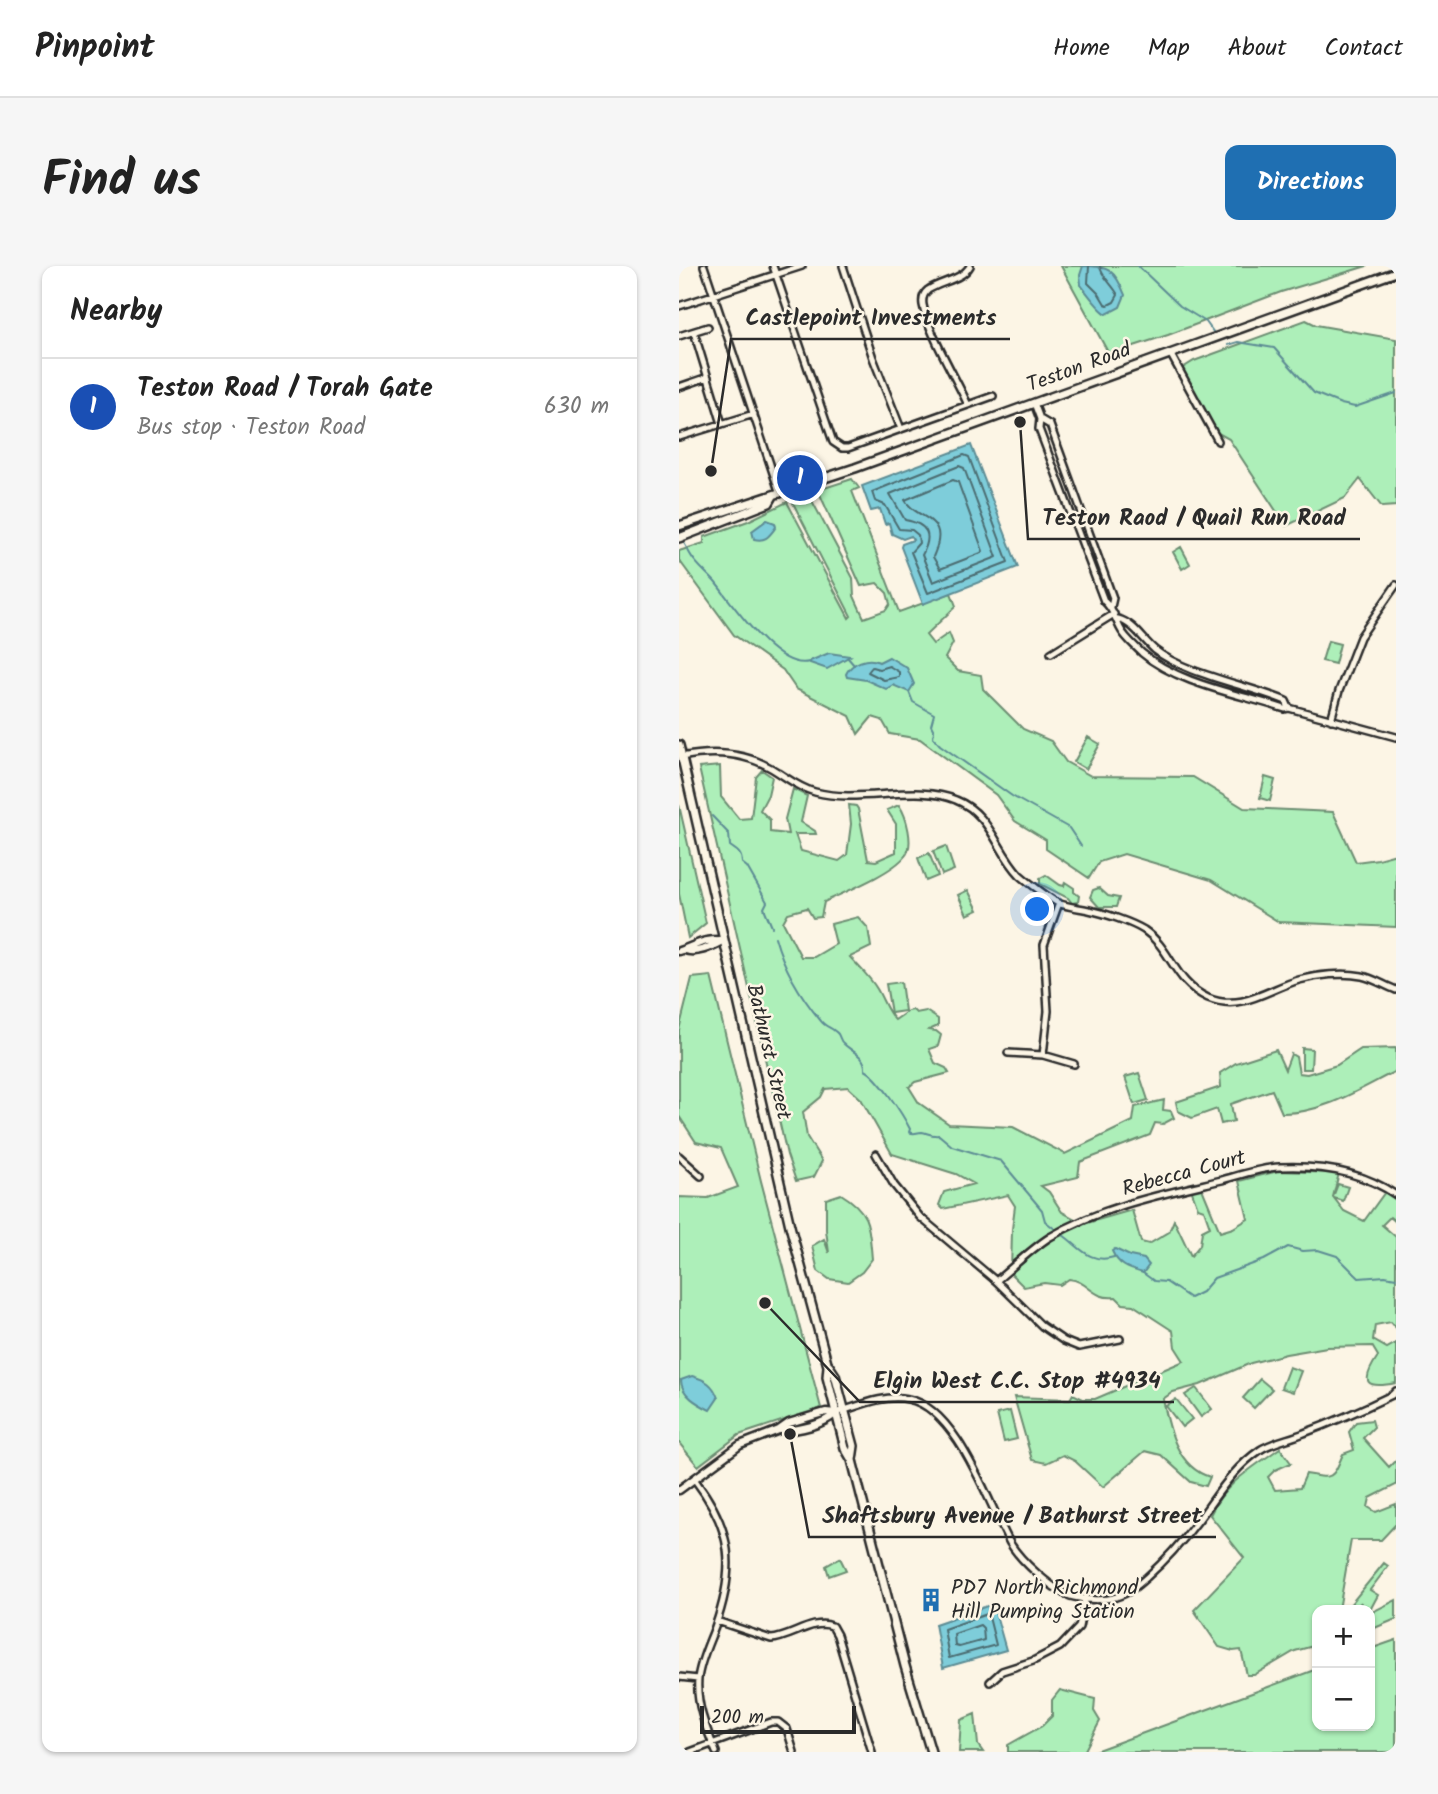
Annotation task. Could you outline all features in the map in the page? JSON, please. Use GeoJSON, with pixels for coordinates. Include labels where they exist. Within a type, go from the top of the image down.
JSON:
{"type":"FeatureCollection","features":[{"type":"Feature","properties":{"kind":"main road","name":"Teston Road"},"geometry":{"type":"LineString","coordinates":[[679,526],[776,495],[1396,272]]}},
{"type":"Feature","properties":{"kind":"main road","name":"Teston Road"},"geometry":{"type":"LineString","coordinates":[[679,538],[769,503],[776,495]]}},
{"type":"Feature","properties":{"kind":"main road","name":"Bathurst Street"},"geometry":{"type":"LineString","coordinates":[[679,745],[790,1226],[828,1366],[827,1377],[840,1411],[845,1448],[852,1460],[905,1665],[931,1752]]}},
{"type":"Feature","properties":{"kind":"street"},"geometry":{"type":"LineString","coordinates":[[704,266],[754,414],[776,495]]}},
{"type":"Feature","properties":{"kind":"street"},"geometry":{"type":"LineString","coordinates":[[773,266],[833,442],[842,448],[993,396]]}},
{"type":"Feature","properties":{"kind":"street"},"geometry":{"type":"LineString","coordinates":[[679,306],[802,266]]}},
{"type":"Feature","properties":{"kind":"street"},"geometry":{"type":"LineString","coordinates":[[843,266],[873,358],[901,429]]}},
{"type":"Feature","properties":{"kind":"street"},"geometry":{"type":"LineString","coordinates":[[968,405],[922,302],[923,296],[929,290],[966,272],[969,267]]}},
{"type":"Feature","properties":{"kind":"street"},"geometry":{"type":"LineString","coordinates":[[679,336],[708,327]]}},
{"type":"Feature","properties":{"kind":"street"},"geometry":{"type":"LineString","coordinates":[[694,332],[722,424]]}},
{"type":"Feature","properties":{"kind":"street"},"geometry":{"type":"LineString","coordinates":[[1170,354],[1218,441]]}},
{"type":"Feature","properties":{"kind":"street"},"geometry":{"type":"LineString","coordinates":[[679,387],[708,377]]}},
{"type":"Feature","properties":{"kind":"street"},"geometry":{"type":"LineString","coordinates":[[1034,403],[1039,429],[1104,601],[1111,607],[1120,628],[1145,656],[1184,677],[1285,709],[1396,737]]}},
{"type":"Feature","properties":{"kind":"street"},"geometry":{"type":"LineString","coordinates":[[679,437],[754,414]]}},
{"type":"Feature","properties":{"kind":"street"},"geometry":{"type":"LineString","coordinates":[[1039,419],[1050,425],[1073,485],[1113,598],[1111,607]]}},
{"type":"Feature","properties":{"kind":"street"},"geometry":{"type":"LineString","coordinates":[[1063,489],[1073,485]]}},
{"type":"Feature","properties":{"kind":"street"},"geometry":{"type":"LineString","coordinates":[[1085,549],[1094,545]]}},
{"type":"Feature","properties":{"kind":"street"},"geometry":{"type":"LineString","coordinates":[[1331,719],[1360,637],[1396,585]]}},
{"type":"Feature","properties":{"kind":"street"},"geometry":{"type":"LineString","coordinates":[[1051,653],[1116,617]]}},
{"type":"Feature","properties":{"kind":"street"},"geometry":{"type":"LineString","coordinates":[[1116,617],[1126,621],[1155,650],[1188,668],[1260,690],[1286,701],[1289,708]]}},
{"type":"Feature","properties":{"kind":"street"},"geometry":{"type":"LineString","coordinates":[[1184,677],[1188,668]]}},
{"type":"Feature","properties":{"kind":"street"},"geometry":{"type":"LineString","coordinates":[[1256,699],[1260,690]]}},
{"type":"Feature","properties":{"kind":"street"},"geometry":{"type":"LineString","coordinates":[[681,757],[720,753],[740,756],[769,767],[811,791],[834,797],[935,793],[955,799],[976,810],[1020,875],[1059,903],[1097,912],[1144,930],[1162,949],[1177,974],[1191,989],[1209,998],[1231,1004],[1251,1000],[1299,981],[1331,975],[1362,976],[1396,990]]}},
{"type":"Feature","properties":{"kind":"street"},"geometry":{"type":"LineString","coordinates":[[1042,1055],[1048,1011],[1044,945],[1059,903]]}},
{"type":"Feature","properties":{"kind":"street"},"geometry":{"type":"LineString","coordinates":[[682,950],[710,940],[724,940]]}},
{"type":"Feature","properties":{"kind":"street"},"geometry":{"type":"LineString","coordinates":[[1008,1053],[1042,1055],[1074,1064]]}},
{"type":"Feature","properties":{"kind":"street"},"geometry":{"type":"LineString","coordinates":[[876,1154],[894,1185],[920,1217],[996,1281],[1042,1326],[1064,1341],[1079,1346],[1094,1346],[1120,1339]]}},
{"type":"Feature","properties":{"kind":"street"},"geometry":{"type":"LineString","coordinates":[[679,1156],[701,1176]]}},
{"type":"Feature","properties":{"kind":"street","name":"Rebecca Court"},"geometry":{"type":"LineString","coordinates":[[996,1281],[1048,1238],[1097,1213],[1180,1189],[1277,1167],[1345,1171],[1377,1181],[1396,1195]]}},
{"type":"Feature","properties":{"kind":"street"},"geometry":{"type":"LineString","coordinates":[[679,1490],[740,1445],[779,1430],[791,1431],[829,1419],[840,1411],[894,1397],[911,1399],[930,1408],[946,1425],[976,1472],[1011,1545],[1051,1585],[1073,1597],[1117,1597],[1135,1587],[1165,1561],[1198,1521],[1224,1483],[1262,1448],[1395,1396]]}},
{"type":"Feature","properties":{"kind":"street"},"geometry":{"type":"LineString","coordinates":[[695,1479],[717,1515],[726,1546],[728,1576],[698,1679],[701,1709],[716,1752]]}},
{"type":"Feature","properties":{"kind":"street"},"geometry":{"type":"LineString","coordinates":[[990,1682],[1002,1671],[1033,1661],[1060,1647],[1079,1628],[1085,1598]]}},
{"type":"Feature","properties":{"kind":"street"},"geometry":{"type":"LineString","coordinates":[[717,1621],[771,1639],[779,1639],[822,1623],[832,1626],[837,1635],[871,1752]]}},
{"type":"Feature","properties":{"kind":"street"},"geometry":{"type":"LineString","coordinates":[[679,1677],[698,1679]]}},
{"type":"Feature","properties":{"kind":"street"},"geometry":{"type":"LineString","coordinates":[[690,1752],[771,1722],[779,1722],[787,1729],[794,1752]]}},
{"type":"Feature","properties":{"kind":"green space"},"geometry":{"type":"Polygon","coordinates":[[[1061,266],[1367,266],[1281,292],[1168,335],[1109,354],[1061,266]]]}},
{"type":"Feature","properties":{"kind":"green space"},"geometry":{"type":"Polygon","coordinates":[[[1306,320],[1316,325],[1396,339],[1396,506],[1382,507],[1360,479],[1345,498],[1286,526],[1229,439],[1218,433],[1181,369],[1194,361],[1306,320]]]}},
{"type":"Feature","properties":{"kind":"green space"},"geometry":{"type":"Polygon","coordinates":[[[852,479],[859,488],[852,491],[899,612],[951,593],[956,606],[926,635],[933,644],[949,633],[953,643],[945,658],[958,671],[981,675],[983,689],[1023,729],[1051,741],[1066,762],[1091,776],[1193,777],[1244,808],[1333,812],[1356,862],[1396,854],[1396,927],[1279,922],[1211,880],[1124,854],[1099,862],[1089,878],[1046,849],[1046,840],[1015,821],[996,795],[920,739],[890,734],[882,720],[872,717],[858,734],[850,716],[796,689],[783,670],[734,635],[679,560],[679,551],[704,543],[704,537],[748,521],[787,502],[849,618],[851,616],[792,501],[809,495],[853,578],[854,596],[864,618],[886,610],[890,604],[887,593],[877,583],[861,586],[818,490],[852,479]]]}},
{"type":"Feature","properties":{"kind":"green space"},"geometry":{"type":"Polygon","coordinates":[[[1181,547],[1190,564],[1182,569],[1173,552],[1181,547]]]}},
{"type":"Feature","properties":{"kind":"green space"},"geometry":{"type":"Polygon","coordinates":[[[1328,641],[1340,644],[1335,664],[1322,661],[1328,641]]]}},
{"type":"Feature","properties":{"kind":"green space"},"geometry":{"type":"Polygon","coordinates":[[[1088,737],[1100,744],[1086,769],[1074,762],[1088,737]]]}},
{"type":"Feature","properties":{"kind":"green space"},"geometry":{"type":"Polygon","coordinates":[[[720,766],[721,797],[739,819],[751,818],[756,777],[762,770],[772,777],[768,795],[760,810],[770,820],[770,832],[788,834],[785,819],[793,789],[807,796],[801,822],[816,834],[795,834],[801,851],[839,861],[847,855],[851,824],[849,805],[858,809],[868,860],[876,861],[896,852],[896,824],[887,810],[899,805],[907,823],[909,838],[905,856],[890,869],[824,902],[821,917],[813,918],[807,908],[788,913],[783,922],[801,957],[814,957],[836,944],[831,924],[858,917],[868,928],[871,947],[850,957],[868,976],[892,1017],[895,1020],[913,1010],[916,1013],[926,1011],[938,1019],[938,1026],[929,1030],[941,1035],[938,1046],[929,1049],[935,1063],[946,1068],[949,1073],[915,1082],[909,1087],[919,1103],[949,1124],[1013,1127],[1065,1154],[1133,1121],[1135,1107],[1164,1100],[1163,1110],[1171,1111],[1174,1118],[1163,1124],[1155,1123],[1150,1135],[1080,1162],[1078,1177],[1041,1186],[1049,1192],[1062,1212],[1084,1224],[1132,1210],[1141,1242],[1149,1244],[1169,1232],[1174,1220],[1191,1256],[1200,1245],[1202,1231],[1210,1227],[1204,1210],[1198,1208],[1191,1189],[1201,1186],[1220,1232],[1248,1219],[1239,1181],[1278,1171],[1339,1173],[1333,1197],[1338,1184],[1348,1187],[1343,1201],[1334,1198],[1344,1211],[1364,1221],[1385,1192],[1396,1200],[1396,1222],[1390,1217],[1382,1225],[1396,1237],[1396,1328],[1391,1322],[1375,1325],[1373,1340],[1387,1348],[1396,1343],[1396,1383],[1378,1385],[1369,1382],[1369,1372],[1378,1356],[1372,1346],[1327,1347],[1251,1363],[1200,1385],[1173,1392],[1163,1399],[1176,1446],[1190,1465],[1210,1477],[1206,1486],[1191,1482],[1161,1455],[1145,1451],[1103,1487],[1075,1461],[1063,1455],[1046,1463],[1032,1460],[1014,1397],[1070,1399],[1073,1394],[1083,1399],[1095,1399],[1184,1361],[1175,1347],[1173,1331],[1133,1305],[1123,1304],[1116,1297],[1101,1296],[1076,1280],[1069,1279],[1060,1285],[1044,1283],[1024,1287],[1011,1274],[1015,1206],[1008,1195],[943,1209],[939,1205],[944,1192],[974,1184],[956,1174],[892,1154],[861,1099],[848,1087],[825,1089],[821,1097],[803,1112],[807,1137],[822,1161],[814,1177],[796,1181],[787,1155],[699,768],[720,766]]]}},
{"type":"Feature","properties":{"kind":"green space"},"geometry":{"type":"Polygon","coordinates":[[[1265,777],[1275,780],[1270,801],[1260,798],[1265,777]]]}},
{"type":"Feature","properties":{"kind":"green space"},"geometry":{"type":"Polygon","coordinates":[[[679,805],[706,923],[688,938],[679,894],[679,805]]]}},
{"type":"Feature","properties":{"kind":"green space"},"geometry":{"type":"Polygon","coordinates":[[[946,846],[954,870],[942,875],[933,851],[946,846]]]}},
{"type":"Feature","properties":{"kind":"green space"},"geometry":{"type":"Polygon","coordinates":[[[929,853],[938,876],[926,881],[918,858],[929,853]]]}},
{"type":"Feature","properties":{"kind":"green space"},"geometry":{"type":"Polygon","coordinates":[[[1046,875],[1060,885],[1064,886],[1065,882],[1074,888],[1074,892],[1079,896],[1078,902],[1072,903],[1068,898],[1040,884],[1040,878],[1046,875]]]}},
{"type":"Feature","properties":{"kind":"green space"},"geometry":{"type":"Polygon","coordinates":[[[1099,888],[1108,896],[1119,898],[1116,907],[1099,907],[1090,897],[1093,890],[1099,888]]]}},
{"type":"Feature","properties":{"kind":"green space"},"geometry":{"type":"Polygon","coordinates":[[[968,890],[978,910],[967,915],[958,895],[968,890]]]}},
{"type":"Feature","properties":{"kind":"green space"},"geometry":{"type":"Polygon","coordinates":[[[711,976],[761,1181],[821,1408],[739,1435],[698,1466],[679,1443],[679,1197],[708,1198],[738,1187],[721,1148],[696,1142],[679,1116],[679,1030],[692,978],[711,976]]]}},
{"type":"Feature","properties":{"kind":"green space"},"geometry":{"type":"Polygon","coordinates":[[[901,982],[905,1011],[891,1013],[886,984],[901,982]]]}},
{"type":"Feature","properties":{"kind":"green space"},"geometry":{"type":"Polygon","coordinates":[[[1302,1048],[1312,1049],[1311,1069],[1302,1069],[1302,1048]]]}},
{"type":"Feature","properties":{"kind":"green space"},"geometry":{"type":"Polygon","coordinates":[[[1396,1048],[1396,1071],[1326,1105],[1282,1113],[1272,1090],[1231,1104],[1234,1121],[1221,1124],[1217,1109],[1192,1118],[1178,1111],[1176,1102],[1221,1087],[1220,1073],[1236,1063],[1276,1050],[1285,1070],[1291,1054],[1296,1057],[1299,1073],[1307,1074],[1337,1065],[1361,1049],[1396,1048]]]}},
{"type":"Feature","properties":{"kind":"green space"},"geometry":{"type":"Polygon","coordinates":[[[1139,1073],[1148,1100],[1134,1104],[1125,1077],[1139,1073]]]}},
{"type":"Feature","properties":{"kind":"green space"},"geometry":{"type":"Polygon","coordinates":[[[841,1194],[858,1207],[867,1221],[872,1259],[862,1272],[848,1282],[829,1279],[818,1271],[812,1246],[824,1239],[829,1253],[826,1199],[841,1194]]]}},
{"type":"Feature","properties":{"kind":"green space"},"geometry":{"type":"Polygon","coordinates":[[[1289,1367],[1301,1371],[1293,1392],[1281,1388],[1289,1367]]]}},
{"type":"Feature","properties":{"kind":"green space"},"geometry":{"type":"Polygon","coordinates":[[[1260,1379],[1272,1389],[1254,1408],[1243,1398],[1260,1379]]]}},
{"type":"Feature","properties":{"kind":"green space"},"geometry":{"type":"Polygon","coordinates":[[[1196,1388],[1212,1409],[1201,1417],[1185,1395],[1196,1388]]]}},
{"type":"Feature","properties":{"kind":"green space"},"geometry":{"type":"Polygon","coordinates":[[[1176,1399],[1192,1419],[1182,1427],[1166,1406],[1176,1399]]]}},
{"type":"Feature","properties":{"kind":"green space"},"geometry":{"type":"Polygon","coordinates":[[[1010,1411],[1017,1439],[1004,1442],[997,1414],[1010,1411]]]}},
{"type":"Feature","properties":{"kind":"green space"},"geometry":{"type":"Polygon","coordinates":[[[1372,1420],[1374,1427],[1363,1438],[1389,1467],[1396,1460],[1396,1485],[1370,1498],[1368,1507],[1376,1512],[1396,1504],[1396,1524],[1381,1540],[1351,1540],[1340,1605],[1312,1605],[1312,1646],[1295,1651],[1254,1675],[1247,1675],[1241,1650],[1219,1647],[1194,1610],[1244,1558],[1210,1515],[1231,1485],[1280,1448],[1291,1463],[1275,1470],[1268,1477],[1275,1490],[1300,1488],[1306,1474],[1331,1476],[1343,1454],[1354,1450],[1349,1432],[1356,1422],[1372,1420]]]}},
{"type":"Feature","properties":{"kind":"green space"},"geometry":{"type":"Polygon","coordinates":[[[840,1558],[846,1570],[829,1576],[826,1566],[840,1558]]]}},
{"type":"Feature","properties":{"kind":"green space"},"geometry":{"type":"Polygon","coordinates":[[[1384,1563],[1388,1566],[1370,1590],[1378,1595],[1373,1605],[1360,1605],[1361,1602],[1359,1605],[1350,1605],[1384,1563]]]}},
{"type":"Feature","properties":{"kind":"green space"},"geometry":{"type":"Polygon","coordinates":[[[1396,1600],[1396,1619],[1375,1628],[1375,1610],[1396,1600]]]}},
{"type":"Feature","properties":{"kind":"green space"},"geometry":{"type":"Polygon","coordinates":[[[1396,1640],[1396,1752],[1092,1752],[1312,1671],[1312,1731],[1375,1731],[1375,1647],[1396,1640]]]}},
{"type":"Feature","properties":{"kind":"green space"},"geometry":{"type":"Polygon","coordinates":[[[1060,1690],[1095,1699],[1094,1711],[1100,1721],[1084,1752],[1008,1752],[1008,1745],[1042,1726],[1052,1716],[1052,1700],[1060,1690]]]}},
{"type":"Feature","properties":{"kind":"green space"},"geometry":{"type":"Polygon","coordinates":[[[975,1714],[978,1745],[983,1752],[959,1752],[961,1720],[975,1714]]]}},
{"type":"Feature","properties":{"kind":"water"},"geometry":{"type":"Polygon","coordinates":[[[1083,266],[1099,267],[1114,275],[1125,295],[1120,307],[1107,314],[1097,306],[1081,285],[1083,266]]]}},
{"type":"Feature","properties":{"kind":"water"},"geometry":{"type":"Polygon","coordinates":[[[971,445],[1018,567],[923,604],[901,547],[913,540],[911,536],[903,539],[892,534],[880,509],[871,511],[862,486],[971,445]]]}},
{"type":"Feature","properties":{"kind":"water"},"geometry":{"type":"Polygon","coordinates":[[[767,520],[775,523],[776,527],[764,539],[754,539],[752,531],[767,520]]]}},
{"type":"Feature","properties":{"kind":"water"},"geometry":{"type":"Polygon","coordinates":[[[829,653],[850,656],[827,669],[810,663],[810,661],[829,653]]]}},
{"type":"Feature","properties":{"kind":"water"},"geometry":{"type":"Polygon","coordinates":[[[889,657],[907,668],[914,684],[909,692],[893,685],[886,689],[866,680],[847,677],[848,670],[860,662],[879,662],[889,657]]]}},
{"type":"Feature","properties":{"kind":"water"},"geometry":{"type":"Polygon","coordinates":[[[1115,1249],[1144,1259],[1149,1265],[1143,1273],[1128,1268],[1114,1256],[1112,1251],[1115,1249]]]}},
{"type":"Feature","properties":{"kind":"water"},"geometry":{"type":"Polygon","coordinates":[[[692,1376],[708,1383],[714,1389],[718,1398],[710,1410],[696,1402],[684,1390],[681,1380],[692,1376]]]}},
{"type":"Feature","properties":{"kind":"water"},"geometry":{"type":"Polygon","coordinates":[[[993,1604],[1006,1650],[943,1668],[935,1624],[993,1604]]]}},
{"type":"Feature","properties":{"kind":"waterway"},"geometry":{"type":"LineString","coordinates":[[1138,266],[1180,306],[1206,322],[1214,333]]}},
{"type":"Feature","properties":{"kind":"waterway"},"geometry":{"type":"LineString","coordinates":[[1228,345],[1238,342],[1274,348],[1314,393],[1341,404],[1355,407],[1396,393]]}},
{"type":"Feature","properties":{"kind":"waterway"},"geometry":{"type":"LineString","coordinates":[[682,540],[695,562],[715,582],[757,634],[783,656],[797,662],[809,662]]}},
{"type":"Feature","properties":{"kind":"waterway"},"geometry":{"type":"LineString","coordinates":[[848,658],[854,665]]}},
{"type":"Feature","properties":{"kind":"waterway"},"geometry":{"type":"LineString","coordinates":[[909,692],[913,702],[934,714],[931,725],[933,737],[940,745],[1012,796],[1069,828],[1081,846]]}},
{"type":"Feature","properties":{"kind":"waterway"},"geometry":{"type":"LineString","coordinates":[[712,816],[729,834],[730,846],[740,855],[742,863],[767,902],[764,908],[772,927]]}},
{"type":"Feature","properties":{"kind":"waterway"},"geometry":{"type":"LineString","coordinates":[[775,937],[788,971],[807,1002],[823,1023],[861,1057],[865,1070],[877,1080],[896,1106],[910,1129],[909,1132],[939,1135],[952,1146],[1001,1161],[1042,1210],[1045,1221],[1056,1230]]}},
{"type":"Feature","properties":{"kind":"waterway"},"geometry":{"type":"LineString","coordinates":[[1063,1235],[1092,1257],[1114,1257]]}},
{"type":"Feature","properties":{"kind":"waterway"},"geometry":{"type":"LineString","coordinates":[[1143,1273],[1154,1281],[1166,1282],[1190,1298],[1202,1292],[1214,1278],[1264,1260],[1288,1247],[1303,1251],[1318,1250],[1337,1256],[1359,1278],[1396,1278]]}},
{"type":"Feature","properties":{"kind":"place","name":"Teston Raod / Quail Run Road"},"geometry":{"type":"Point","coordinates":[1020,422]}},
{"type":"Feature","properties":{"kind":"place","name":"Castlepoint Investments"},"geometry":{"type":"Point","coordinates":[711,471]}},
{"type":"Feature","properties":{"kind":"place","name":"Teston Road / Torah Gate"},"geometry":{"type":"Point","coordinates":[800,478]}},
{"type":"Feature","properties":{"kind":"place","name":"Elgin West C.C. Stop #4934"},"geometry":{"type":"Point","coordinates":[765,1303]}},
{"type":"Feature","properties":{"kind":"place","name":"Shaftsbury Avenue / Bathurst Street"},"geometry":{"type":"Point","coordinates":[790,1434]}},
{"type":"Feature","properties":{"kind":"place","name":"PD7 North Richmond Hill Pumping Station"},"geometry":{"type":"Point","coordinates":[931,1600]}}]}
